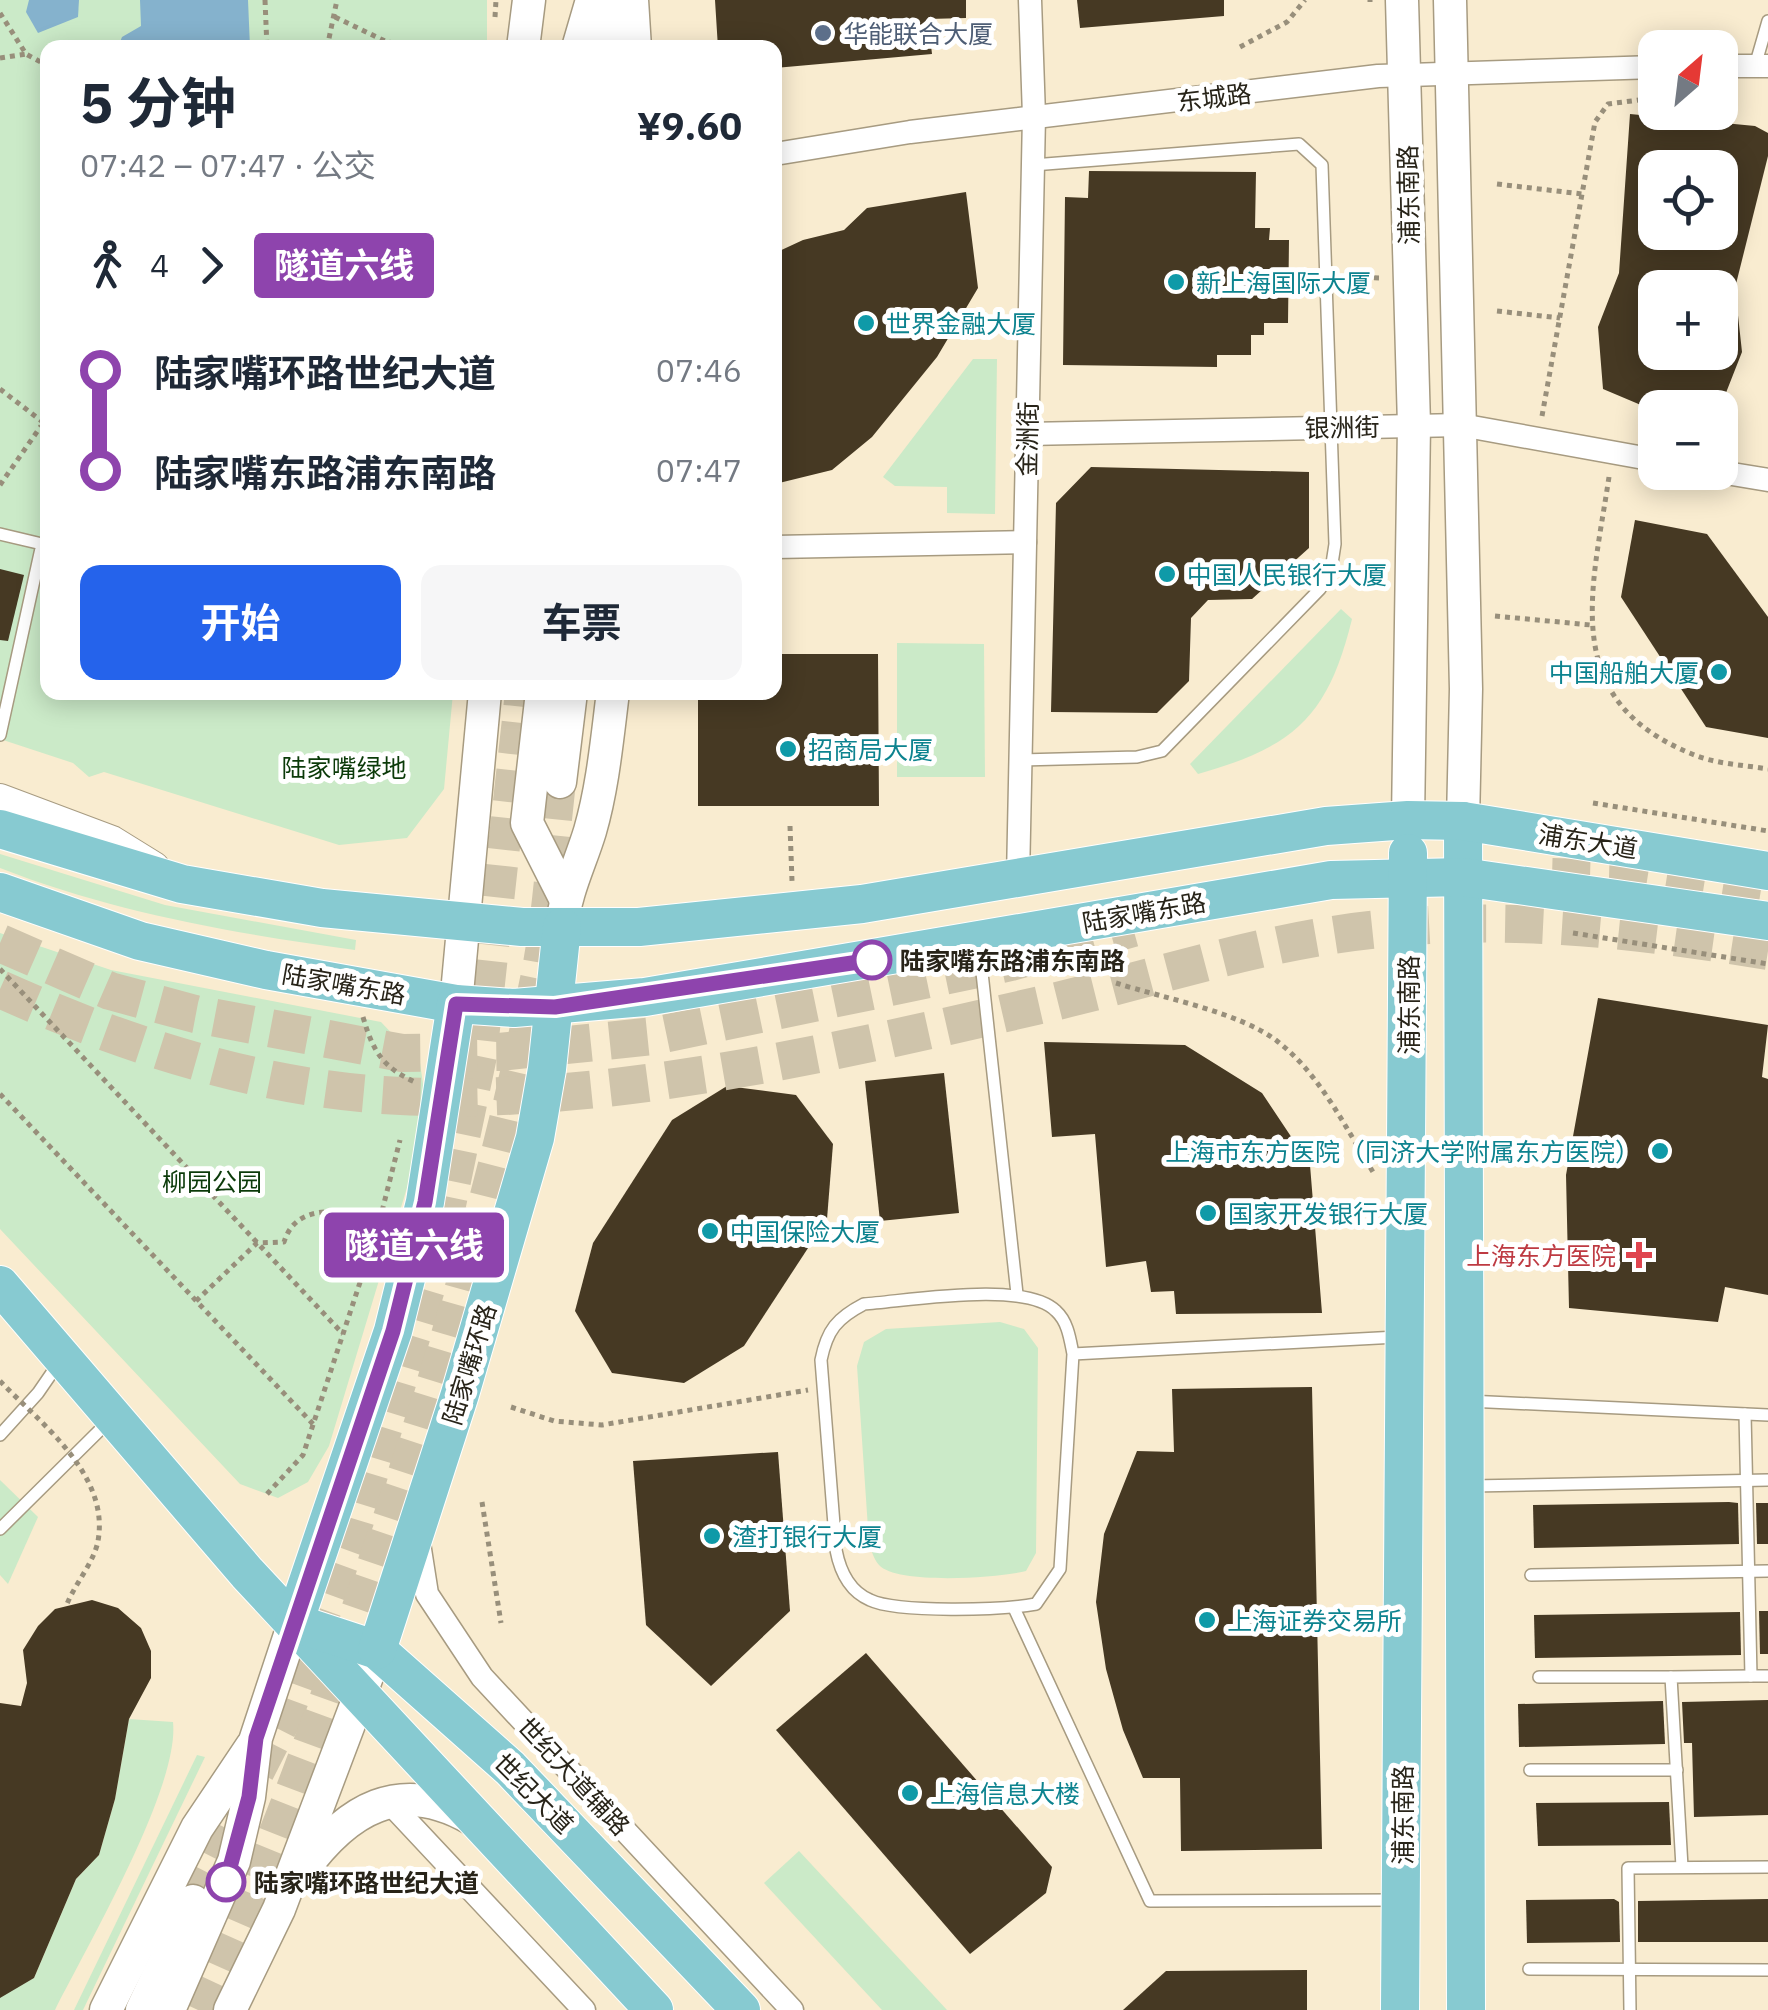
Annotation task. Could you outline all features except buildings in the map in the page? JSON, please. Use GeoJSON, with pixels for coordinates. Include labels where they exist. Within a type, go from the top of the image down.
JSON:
{"type":"FeatureCollection","features":[{"type":"Feature","properties":{"kind":"main road"},"geometry":{"type":"LineString","coordinates":[[524,40],[529,0]]}},
{"type":"Feature","properties":{"kind":"main road"},"geometry":{"type":"LineString","coordinates":[[540,0],[542,40]]}},
{"type":"Feature","properties":{"kind":"main road"},"geometry":{"type":"LineString","coordinates":[[580,40],[593,0]]}},
{"type":"Feature","properties":{"kind":"main road"},"geometry":{"type":"LineString","coordinates":[[593,0],[600,40]]}},
{"type":"Feature","properties":{"kind":"main road"},"geometry":{"type":"LineString","coordinates":[[603,40],[609,0]]}},
{"type":"Feature","properties":{"kind":"main road"},"geometry":{"type":"LineString","coordinates":[[632,0],[634,40]]}},
{"type":"Feature","properties":{"kind":"main road","name":"浦东南路"},"geometry":{"type":"LineString","coordinates":[[1450,0],[1461,426],[1466,2010]]}},
{"type":"Feature","properties":{"kind":"main road","name":"浦东南路"},"geometry":{"type":"LineString","coordinates":[[1380,1],[1405,74],[1414,425],[1400,2010]]}},
{"type":"Feature","properties":{"kind":"main road"},"geometry":{"type":"LineString","coordinates":[[169,2010],[234,1862],[249,1797],[256,1738],[393,1331],[425,1202],[456,1004],[484,700]]}},
{"type":"Feature","properties":{"kind":"main road"},"geometry":{"type":"LineString","coordinates":[[541,700],[527,823],[563,912]]}},
{"type":"Feature","properties":{"kind":"main road"},"geometry":{"type":"LineString","coordinates":[[560,782],[570,700]]}},
{"type":"Feature","properties":{"kind":"main road","name":"陆家嘴环路"},"geometry":{"type":"LineString","coordinates":[[230,2010],[279,1909],[378,1650],[535,1138],[555,1007],[563,912],[600,790],[611,700]]}},
{"type":"Feature","properties":{"kind":"main road"},"geometry":{"type":"LineString","coordinates":[[0,829],[182,884],[322,908],[463,923],[563,912],[639,927],[862,904],[1326,826],[1408,820]]}},
{"type":"Feature","properties":{"kind":"main road","name":"浦东大道"},"geometry":{"type":"LineString","coordinates":[[1408,820],[1463,821],[1768,871]]}},
{"type":"Feature","properties":{"kind":"main road"},"geometry":{"type":"LineString","coordinates":[[1408,876],[1463,877],[1768,922]]}},
{"type":"Feature","properties":{"kind":"main road","name":"陆家嘴东路"},"geometry":{"type":"LineString","coordinates":[[0,892],[140,941],[266,970],[456,1004],[555,1007],[645,997],[1330,880],[1408,876]]}},
{"type":"Feature","properties":{"kind":"main road"},"geometry":{"type":"LineString","coordinates":[[0,1286],[294,1623],[654,2010]]}},
{"type":"Feature","properties":{"kind":"main road","name":"世纪大道"},"geometry":{"type":"LineString","coordinates":[[294,1623],[378,1650],[510,1768],[741,2010]]}},
{"type":"Feature","properties":{"kind":"main road"},"geometry":{"type":"LineString","coordinates":[[106,2010],[197,1828],[256,1738]]}},
{"type":"Feature","properties":{"kind":"main road"},"geometry":{"type":"LineString","coordinates":[[279,1909],[304,1868],[343,1826],[389,1802],[420,1799],[439,1803],[479,1822]]}},
{"type":"Feature","properties":{"kind":"main road"},"geometry":{"type":"LineString","coordinates":[[142,2010],[193,1900]]}},
{"type":"Feature","properties":{"kind":"street","name":"金洲街"},"geometry":{"type":"LineString","coordinates":[[1018,878],[1034,116],[1030,0]]}},
{"type":"Feature","properties":{"kind":"street","name":"东城路"},"geometry":{"type":"LineString","coordinates":[[782,153],[1034,116],[1405,74],[1638,68]]}},
{"type":"Feature","properties":{"kind":"street","name":"银洲街"},"geometry":{"type":"LineString","coordinates":[[1027,434],[1461,426],[1638,457]]}},
{"type":"Feature","properties":{"kind":"street"},"geometry":{"type":"LineString","coordinates":[[1738,475],[1768,480]]}},
{"type":"Feature","properties":{"kind":"street"},"geometry":{"type":"LineString","coordinates":[[782,547],[1025,542]]}},
{"type":"Feature","properties":{"kind":"street"},"geometry":{"type":"LineString","coordinates":[[0,799],[112,841],[182,884]]}},
{"type":"Feature","properties":{"kind":"street","name":"世纪大道辅路"},"geometry":{"type":"LineString","coordinates":[[423,1509],[420,1568],[427,1594],[461,1650],[792,2010]]}},
{"type":"Feature","properties":{"kind":"street"},"geometry":{"type":"LineString","coordinates":[[389,1802],[584,2010]]}},
{"type":"Feature","properties":{"kind":"lane"},"geometry":{"type":"LineString","coordinates":[[1761,66],[1768,21]]}},
{"type":"Feature","properties":{"kind":"lane"},"geometry":{"type":"LineString","coordinates":[[1021,760],[1137,757],[1162,751],[1320,589],[1331,570],[1335,544],[1322,166],[1299,144],[1032,165]]}},
{"type":"Feature","properties":{"kind":"lane"},"geometry":{"type":"LineString","coordinates":[[0,534],[40,544]]}},
{"type":"Feature","properties":{"kind":"lane"},"geometry":{"type":"LineString","coordinates":[[0,735],[40,553]]}},
{"type":"Feature","properties":{"kind":"lane"},"geometry":{"type":"LineString","coordinates":[[979,940],[1017,1294]]}},
{"type":"Feature","properties":{"kind":"lane"},"geometry":{"type":"LineString","coordinates":[[1017,1294],[1056,1311],[1069,1331],[1073,1354],[1060,1569],[1036,1604],[1014,1608],[890,1606],[868,1600],[852,1587],[840,1570],[836,1550],[821,1388],[826,1335],[842,1316],[864,1304],[1017,1294]]}},
{"type":"Feature","properties":{"kind":"lane"},"geometry":{"type":"LineString","coordinates":[[1073,1354],[1406,1338]]}},
{"type":"Feature","properties":{"kind":"lane"},"geometry":{"type":"LineString","coordinates":[[0,1436],[38,1394],[62,1358]]}},
{"type":"Feature","properties":{"kind":"lane"},"geometry":{"type":"LineString","coordinates":[[1462,1401],[1768,1415]]}},
{"type":"Feature","properties":{"kind":"lane"},"geometry":{"type":"LineString","coordinates":[[1746,1414],[1751,1676]]}},
{"type":"Feature","properties":{"kind":"lane"},"geometry":{"type":"LineString","coordinates":[[0,1529],[113,1417]]}},
{"type":"Feature","properties":{"kind":"lane"},"geometry":{"type":"LineString","coordinates":[[1462,1486],[1768,1480]]}},
{"type":"Feature","properties":{"kind":"lane"},"geometry":{"type":"LineString","coordinates":[[1531,1575],[1768,1571]]}},
{"type":"Feature","properties":{"kind":"lane"},"geometry":{"type":"LineString","coordinates":[[1014,1608],[1150,1902],[1401,1900]]}},
{"type":"Feature","properties":{"kind":"lane"},"geometry":{"type":"LineString","coordinates":[[1538,1677],[1768,1676]]}},
{"type":"Feature","properties":{"kind":"lane"},"geometry":{"type":"LineString","coordinates":[[1671,1677],[1682,1867]]}},
{"type":"Feature","properties":{"kind":"lane"},"geometry":{"type":"LineString","coordinates":[[1530,1770],[1678,1770]]}},
{"type":"Feature","properties":{"kind":"lane"},"geometry":{"type":"LineString","coordinates":[[1630,2010],[1628,1868],[1768,1867]]}},
{"type":"Feature","properties":{"kind":"lane"},"geometry":{"type":"LineString","coordinates":[[1529,1969],[1768,1970]]}},
{"type":"Feature","properties":{"kind":"path"},"geometry":{"type":"LineString","coordinates":[[265,0],[266,40]]}},
{"type":"Feature","properties":{"kind":"path"},"geometry":{"type":"LineString","coordinates":[[329,40],[337,0]]}},
{"type":"Feature","properties":{"kind":"path"},"geometry":{"type":"LineString","coordinates":[[1240,47],[1288,22],[1304,0]]}},
{"type":"Feature","properties":{"kind":"path"},"geometry":{"type":"LineString","coordinates":[[0,13],[26,54],[40,62]]}},
{"type":"Feature","properties":{"kind":"path"},"geometry":{"type":"LineString","coordinates":[[335,18],[383,40]]}},
{"type":"Feature","properties":{"kind":"path"},"geometry":{"type":"LineString","coordinates":[[0,58],[26,54]]}},
{"type":"Feature","properties":{"kind":"path"},"geometry":{"type":"LineString","coordinates":[[1538,438],[1595,122],[1608,104],[1638,100]]}},
{"type":"Feature","properties":{"kind":"path"},"geometry":{"type":"LineString","coordinates":[[1497,184],[1582,194]]}},
{"type":"Feature","properties":{"kind":"path"},"geometry":{"type":"LineString","coordinates":[[1326,277],[1381,278]]}},
{"type":"Feature","properties":{"kind":"path"},"geometry":{"type":"LineString","coordinates":[[1496,311],[1560,318]]}},
{"type":"Feature","properties":{"kind":"path"},"geometry":{"type":"LineString","coordinates":[[0,389],[40,423]]}},
{"type":"Feature","properties":{"kind":"path"},"geometry":{"type":"LineString","coordinates":[[0,485],[40,431]]}},
{"type":"Feature","properties":{"kind":"path"},"geometry":{"type":"LineString","coordinates":[[1613,452],[1592,592],[1591,647],[1613,695],[1648,732],[1696,756],[1768,770]]}},
{"type":"Feature","properties":{"kind":"path"},"geometry":{"type":"LineString","coordinates":[[1494,616],[1592,625]]}},
{"type":"Feature","properties":{"kind":"path","name":"浦东大道"},"geometry":{"type":"LineString","coordinates":[[1594,802],[1768,831]]}},
{"type":"Feature","properties":{"kind":"path"},"geometry":{"type":"LineString","coordinates":[[790,826],[792,881]]}},
{"type":"Feature","properties":{"kind":"path"},"geometry":{"type":"LineString","coordinates":[[1573,932],[1768,964]]}},
{"type":"Feature","properties":{"kind":"path"},"geometry":{"type":"LineString","coordinates":[[0,969],[343,1334]]}},
{"type":"Feature","properties":{"kind":"path"},"geometry":{"type":"LineString","coordinates":[[1116,983],[1226,1018],[1275,1040],[1316,1080],[1374,1175]]}},
{"type":"Feature","properties":{"kind":"path"},"geometry":{"type":"LineString","coordinates":[[363,1017],[371,1045],[387,1069],[415,1082],[410,1101]]}},
{"type":"Feature","properties":{"kind":"path"},"geometry":{"type":"LineString","coordinates":[[0,1094],[312,1424]]}},
{"type":"Feature","properties":{"kind":"path"},"geometry":{"type":"LineString","coordinates":[[268,1494],[302,1455],[381,1216],[400,1139]]}},
{"type":"Feature","properties":{"kind":"path"},"geometry":{"type":"LineString","coordinates":[[196,1301],[257,1243],[284,1242],[290,1224],[303,1214],[381,1216]]}},
{"type":"Feature","properties":{"kind":"path"},"geometry":{"type":"LineString","coordinates":[[0,1381],[77,1462],[96,1499],[98,1542],[67,1604]]}},
{"type":"Feature","properties":{"kind":"path"},"geometry":{"type":"LineString","coordinates":[[511,1407],[554,1421],[602,1425],[821,1388]]}},
{"type":"Feature","properties":{"kind":"path"},"geometry":{"type":"LineString","coordinates":[[482,1502],[500,1623]]}},
{"type":"Feature","properties":{"kind":"green space","name":"陆家嘴绿地"},"geometry":{"type":"Polygon","coordinates":[[[0,0],[487,0],[487,40],[40,40],[40,700],[452,700],[444,789],[407,838],[339,845],[104,772],[89,777],[73,763],[0,739],[0,0]]]}},
{"type":"Feature","properties":{"kind":"green space"},"geometry":{"type":"Polygon","coordinates":[[[973,359],[997,359],[995,514],[947,513],[947,487],[895,486],[883,477],[973,359]]]}},
{"type":"Feature","properties":{"kind":"green space"},"geometry":{"type":"Polygon","coordinates":[[[1341,609],[1352,619],[1342,653],[1318,704],[1302,723],[1259,752],[1198,774],[1190,764],[1341,609]]]}},
{"type":"Feature","properties":{"kind":"green space"},"geometry":{"type":"Polygon","coordinates":[[[897,643],[984,644],[985,777],[897,777],[897,643]]]}},
{"type":"Feature","properties":{"kind":"green space"},"geometry":{"type":"Polygon","coordinates":[[[0,854],[165,905],[356,940],[355,950],[220,929],[130,909],[0,868],[0,854]]]}},
{"type":"Feature","properties":{"kind":"green space","name":"柳园公园"},"geometry":{"type":"Polygon","coordinates":[[[0,933],[111,970],[381,1022],[420,1063],[425,1098],[415,1161],[329,1446],[308,1482],[278,1498],[240,1484],[0,1229],[0,933]]]}},
{"type":"Feature","properties":{"kind":"green space"},"geometry":{"type":"Polygon","coordinates":[[[1000,1322],[1024,1329],[1038,1348],[1036,1553],[1026,1571],[1013,1574],[926,1578],[889,1571],[877,1563],[869,1543],[857,1366],[864,1342],[886,1329],[1000,1322]]]}},
{"type":"Feature","properties":{"kind":"green space"},"geometry":{"type":"Polygon","coordinates":[[[0,1480],[38,1517],[8,1584],[0,1575],[0,1480]]]}},
{"type":"Feature","properties":{"kind":"green space"},"geometry":{"type":"Polygon","coordinates":[[[129,1719],[173,1722],[162,1785],[129,1866],[55,2010],[0,2010],[0,1997],[34,1978],[76,1879],[99,1855],[115,1799],[129,1719]]]}},
{"type":"Feature","properties":{"kind":"green space"},"geometry":{"type":"Polygon","coordinates":[[[197,1755],[205,1757],[83,2010],[74,2010],[197,1755]]]}},
{"type":"Feature","properties":{"kind":"green space"},"geometry":{"type":"Polygon","coordinates":[[[799,1851],[947,2010],[882,2010],[764,1883],[799,1851]]]}},
{"type":"Feature","properties":{"kind":"water"},"geometry":{"type":"Polygon","coordinates":[[[29,0],[79,0],[78,17],[38,33],[26,12],[29,0]]]}},
{"type":"Feature","properties":{"kind":"water"},"geometry":{"type":"Polygon","coordinates":[[[140,0],[248,0],[250,40],[121,40],[141,26],[140,0]]]}},
{"type":"Feature","properties":{"kind":"tunnel"},"geometry":{"type":"LineString","coordinates":[[193,1901],[287,1716],[358,1521],[440,1253],[481,1056],[520,700]]}},
{"type":"Feature","properties":{"kind":"tunnel"},"geometry":{"type":"LineString","coordinates":[[198,2010],[261,1867],[317,1722],[380,1545],[455,1307],[498,1147],[535,984],[560,782]]}},
{"type":"Feature","properties":{"kind":"tunnel"},"geometry":{"type":"LineString","coordinates":[[1552,877],[1623,879],[1768,902]]}},
{"type":"Feature","properties":{"kind":"tunnel"},"geometry":{"type":"LineString","coordinates":[[0,989],[145,1046],[246,1074],[349,1092],[479,1097],[639,1084],[801,1057],[1036,1006],[1250,951],[1380,929],[1526,924],[1671,937],[1768,951]]}},
{"type":"Feature","properties":{"kind":"tunnel"},"geometry":{"type":"LineString","coordinates":[[0,943],[110,991],[195,1014],[402,1053],[499,1052],[654,1036],[1011,962],[1133,928]]}},
{"type":"Feature","properties":{"kind":"bus line","name":"隧道六线"},"geometry":{"type":"LineString","coordinates":[[226,1882],[249,1797],[256,1738],[393,1331],[425,1202],[456,1004],[555,1007],[645,997],[872,960]]}},
{"type":"Feature","properties":{"kind":"place","name":"华能联合大厦"},"geometry":{"type":"Point","coordinates":[823,33]}},
{"type":"Feature","properties":{"kind":"place","name":"新上海国际大厦"},"geometry":{"type":"Point","coordinates":[1176,282]}},
{"type":"Feature","properties":{"kind":"place","name":"世界金融大厦"},"geometry":{"type":"Point","coordinates":[866,323]}},
{"type":"Feature","properties":{"kind":"place","name":"中国人民银行大厦"},"geometry":{"type":"Point","coordinates":[1167,574]}},
{"type":"Feature","properties":{"kind":"place","name":"中国船舶大厦"},"geometry":{"type":"Point","coordinates":[1719,672]}},
{"type":"Feature","properties":{"kind":"place","name":"招商局大厦"},"geometry":{"type":"Point","coordinates":[788,749]}},
{"type":"Feature","properties":{"kind":"place","name":"陆家嘴东路浦东南路"},"geometry":{"type":"Point","coordinates":[872,960]}},
{"type":"Feature","properties":{"kind":"place","name":"上海市东方医院（同济大学附属东方医院）"},"geometry":{"type":"Point","coordinates":[1660,1151]}},
{"type":"Feature","properties":{"kind":"place","name":"国家开发银行大厦"},"geometry":{"type":"Point","coordinates":[1208,1213]}},
{"type":"Feature","properties":{"kind":"place","name":"中国保险大厦"},"geometry":{"type":"Point","coordinates":[710,1231]}},
{"type":"Feature","properties":{"kind":"place","name":"上海东方医院"},"geometry":{"type":"Point","coordinates":[1639,1255]}},
{"type":"Feature","properties":{"kind":"place","name":"渣打银行大厦"},"geometry":{"type":"Point","coordinates":[712,1536]}},
{"type":"Feature","properties":{"kind":"place","name":"上海证券交易所"},"geometry":{"type":"Point","coordinates":[1207,1620]}},
{"type":"Feature","properties":{"kind":"place","name":"上海信息大楼"},"geometry":{"type":"Point","coordinates":[910,1793]}},
{"type":"Feature","properties":{"kind":"place","name":"陆家嘴环路世纪大道"},"geometry":{"type":"Point","coordinates":[226,1882]}}]}
